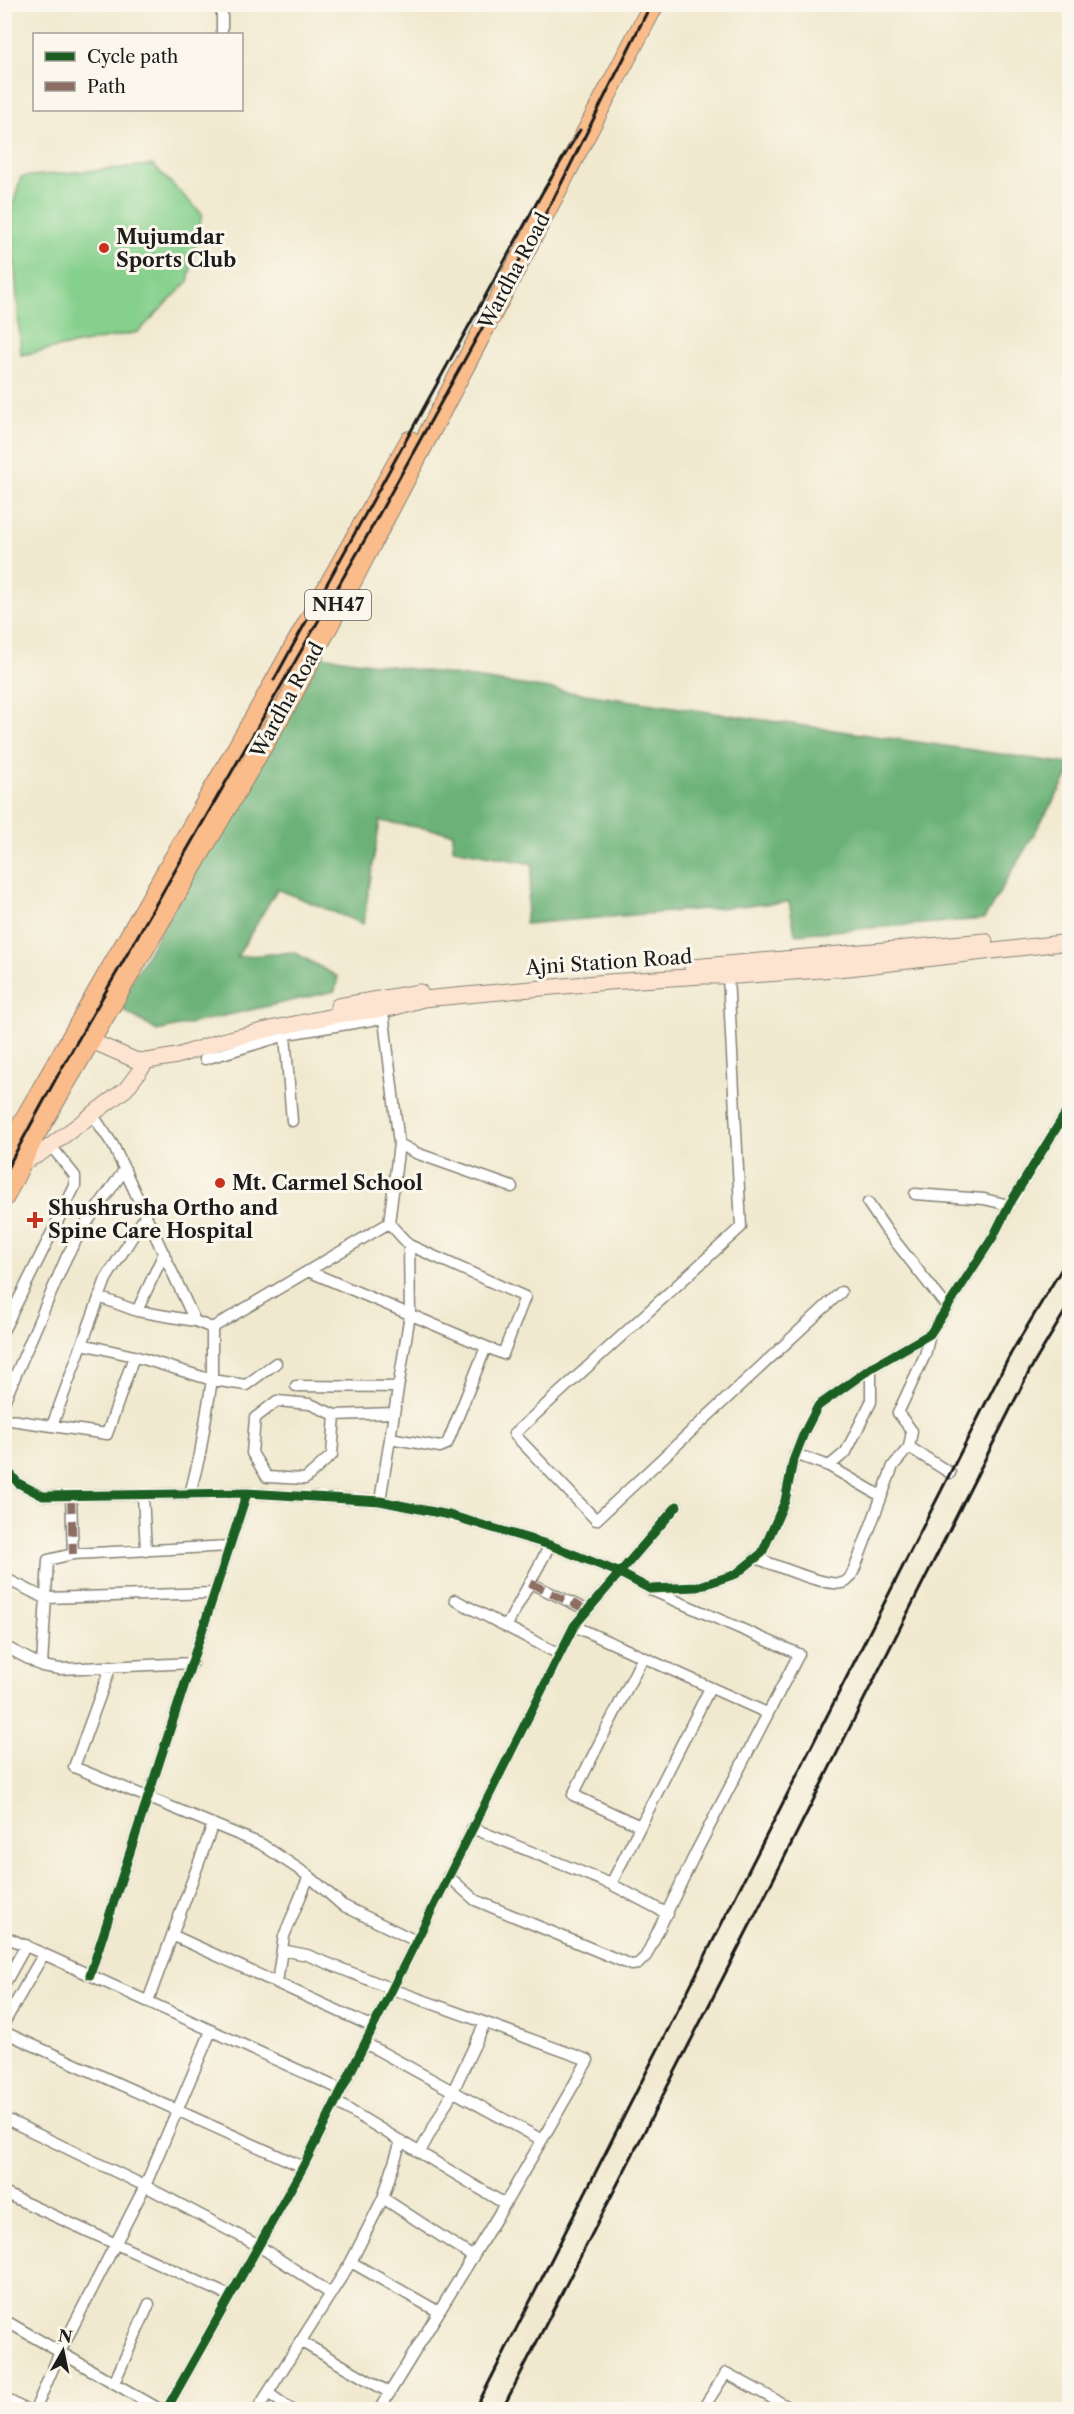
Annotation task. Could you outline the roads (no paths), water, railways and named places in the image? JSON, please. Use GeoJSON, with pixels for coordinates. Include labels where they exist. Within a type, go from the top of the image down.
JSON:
{"type":"FeatureCollection","features":[{"type":"Feature","properties":{"kind":"highway","name":"Wardha Road"},"geometry":{"type":"LineString","coordinates":[[85,1033],[409,442],[644,4]]}},
{"type":"Feature","properties":{"kind":"highway","name":"Wardha Road"},"geometry":{"type":"LineString","coordinates":[[4,1197],[9,1156],[288,702],[654,4]]}},
{"type":"Feature","properties":{"kind":"main road","name":"Ajni Station Road"},"geometry":{"type":"LineString","coordinates":[[157,1058],[283,1018],[383,1008],[423,999],[824,963],[962,948],[1070,933]]}},
{"type":"Feature","properties":{"kind":"main road","name":"Ajni Station Road"},"geometry":{"type":"LineString","coordinates":[[962,948],[1070,942]]}},
{"type":"Feature","properties":{"kind":"main road"},"geometry":{"type":"LineString","coordinates":[[9,1156],[51,1146],[126,1089],[157,1058],[85,1033]]}},
{"type":"Feature","properties":{"kind":"street"},"geometry":{"type":"LineString","coordinates":[[222,4],[222,33]]}},
{"type":"Feature","properties":{"kind":"street"},"geometry":{"type":"LineString","coordinates":[[722,972],[741,1227],[514,1434],[596,1520],[841,1292]]}},
{"type":"Feature","properties":{"kind":"street"},"geometry":{"type":"LineString","coordinates":[[205,1059],[383,1008],[399,1144],[389,1223],[409,1245],[525,1297],[503,1354],[308,1271]]}},
{"type":"Feature","properties":{"kind":"street"},"geometry":{"type":"LineString","coordinates":[[285,1035],[292,1121]]}},
{"type":"Feature","properties":{"kind":"street"},"geometry":{"type":"LineString","coordinates":[[755,1558],[827,1582],[843,1583],[849,1580],[893,1466],[909,1447],[912,1431],[898,1413],[925,1355],[930,1334],[993,1237],[1009,1204],[1070,1106]]}},
{"type":"Feature","properties":{"kind":"street"},"geometry":{"type":"LineString","coordinates":[[92,1114],[113,1144],[195,1321]]}},
{"type":"Feature","properties":{"kind":"street"},"geometry":{"type":"LineString","coordinates":[[399,1144],[416,1153],[512,1187]]}},
{"type":"Feature","properties":{"kind":"street"},"geometry":{"type":"LineString","coordinates":[[4,1329],[75,1186],[75,1176],[51,1146]]}},
{"type":"Feature","properties":{"kind":"street"},"geometry":{"type":"LineString","coordinates":[[4,1402],[67,1256],[88,1220],[124,1169]]}},
{"type":"Feature","properties":{"kind":"street"},"geometry":{"type":"LineString","coordinates":[[915,1194],[984,1199],[1009,1204]]}},
{"type":"Feature","properties":{"kind":"street"},"geometry":{"type":"LineString","coordinates":[[868,1203],[887,1232],[947,1307]]}},
{"type":"Feature","properties":{"kind":"street"},"geometry":{"type":"LineString","coordinates":[[52,1426],[106,1279],[146,1215]]}},
{"type":"Feature","properties":{"kind":"street"},"geometry":{"type":"LineString","coordinates":[[212,1328],[389,1223]]}},
{"type":"Feature","properties":{"kind":"street"},"geometry":{"type":"LineString","coordinates":[[380,1501],[410,1314],[409,1245]]}},
{"type":"Feature","properties":{"kind":"street"},"geometry":{"type":"LineString","coordinates":[[137,1311],[164,1253]]}},
{"type":"Feature","properties":{"kind":"street"},"geometry":{"type":"LineString","coordinates":[[99,1297],[137,1311],[195,1321],[212,1328]]}},
{"type":"Feature","properties":{"kind":"street"},"geometry":{"type":"LineString","coordinates":[[190,1494],[200,1454],[212,1380],[212,1328]]}},
{"type":"Feature","properties":{"kind":"street"},"geometry":{"type":"LineString","coordinates":[[650,1589],[697,1587],[736,1574],[762,1553],[785,1501],[795,1454],[818,1406],[871,1368],[930,1334]]}},
{"type":"Feature","properties":{"kind":"street"},"geometry":{"type":"LineString","coordinates":[[82,1344],[134,1356],[212,1380],[246,1385],[276,1363]]}},
{"type":"Feature","properties":{"kind":"street"},"geometry":{"type":"LineString","coordinates":[[390,1438],[440,1447],[447,1444],[486,1347]]}},
{"type":"Feature","properties":{"kind":"street"},"geometry":{"type":"LineString","coordinates":[[4,1419],[107,1434],[134,1356]]}},
{"type":"Feature","properties":{"kind":"street"},"geometry":{"type":"LineString","coordinates":[[829,1466],[846,1452],[871,1402],[871,1368]]}},
{"type":"Feature","properties":{"kind":"street"},"geometry":{"type":"LineString","coordinates":[[296,1386],[398,1387]]}},
{"type":"Feature","properties":{"kind":"street"},"geometry":{"type":"LineString","coordinates":[[336,1415],[332,1455],[305,1479],[267,1477],[252,1454],[255,1418],[277,1401],[310,1404],[336,1415],[394,1413]]}},
{"type":"Feature","properties":{"kind":"street"},"geometry":{"type":"LineString","coordinates":[[909,1447],[950,1473]]}},
{"type":"Feature","properties":{"kind":"street"},"geometry":{"type":"LineString","coordinates":[[795,1454],[829,1466],[881,1496]]}},
{"type":"Feature","properties":{"kind":"street"},"geometry":{"type":"LineString","coordinates":[[4,1466],[18,1483],[43,1496],[247,1493],[380,1501],[449,1515],[550,1545],[618,1572],[650,1589],[799,1654],[696,1852],[668,1914],[646,1956],[638,1964],[631,1965],[475,1900],[448,1876]]}},
{"type":"Feature","properties":{"kind":"street"},"geometry":{"type":"LineString","coordinates":[[280,1478],[280,1495]]}},
{"type":"Feature","properties":{"kind":"street"},"geometry":{"type":"LineString","coordinates":[[90,1975],[247,1493]]}},
{"type":"Feature","properties":{"kind":"street"},"geometry":{"type":"LineString","coordinates":[[143,1496],[146,1551]]}},
{"type":"Feature","properties":{"kind":"street"},"geometry":{"type":"LineString","coordinates":[[70,1497],[74,1554]]}},
{"type":"Feature","properties":{"kind":"street"},"geometry":{"type":"LineString","coordinates":[[4,2320],[164,2409],[303,2167],[574,1626],[677,1506]]}},
{"type":"Feature","properties":{"kind":"street"},"geometry":{"type":"LineString","coordinates":[[506,1627],[550,1545]]}},
{"type":"Feature","properties":{"kind":"street"},"geometry":{"type":"LineString","coordinates":[[42,1666],[48,1560],[74,1554],[230,1546]]}},
{"type":"Feature","properties":{"kind":"street"},"geometry":{"type":"LineString","coordinates":[[4,1578],[45,1598],[215,1593]]}},
{"type":"Feature","properties":{"kind":"street"},"geometry":{"type":"LineString","coordinates":[[530,1583],[587,1610]]}},
{"type":"Feature","properties":{"kind":"street"},"geometry":{"type":"LineString","coordinates":[[455,1600],[559,1654]]}},
{"type":"Feature","properties":{"kind":"street"},"geometry":{"type":"LineString","coordinates":[[574,1626],[767,1713]]}},
{"type":"Feature","properties":{"kind":"street"},"geometry":{"type":"LineString","coordinates":[[4,1646],[42,1666],[60,1669],[193,1663]]}},
{"type":"Feature","properties":{"kind":"street"},"geometry":{"type":"LineString","coordinates":[[640,1826],[573,1796],[643,1657]]}},
{"type":"Feature","properties":{"kind":"street"},"geometry":{"type":"LineString","coordinates":[[111,1666],[74,1767],[261,1844],[309,1876],[342,1905],[416,1941]]}},
{"type":"Feature","properties":{"kind":"street"},"geometry":{"type":"LineString","coordinates":[[611,1884],[710,1688]]}},
{"type":"Feature","properties":{"kind":"street"},"geometry":{"type":"LineString","coordinates":[[148,2001],[213,1824]]}},
{"type":"Feature","properties":{"kind":"street"},"geometry":{"type":"LineString","coordinates":[[472,1828],[611,1884],[668,1914]]}},
{"type":"Feature","properties":{"kind":"street"},"geometry":{"type":"LineString","coordinates":[[278,1983],[284,1936],[309,1876]]}},
{"type":"Feature","properties":{"kind":"street"},"geometry":{"type":"LineString","coordinates":[[172,1935],[373,2026]]}},
{"type":"Feature","properties":{"kind":"street"},"geometry":{"type":"LineString","coordinates":[[4,1936],[342,2091]]}},
{"type":"Feature","properties":{"kind":"street"},"geometry":{"type":"LineString","coordinates":[[4,1985],[26,1946]]}},
{"type":"Feature","properties":{"kind":"street"},"geometry":{"type":"LineString","coordinates":[[282,1950],[307,1955],[392,1989],[588,2060],[473,2258],[379,2409]]}},
{"type":"Feature","properties":{"kind":"street"},"geometry":{"type":"LineString","coordinates":[[4,2023],[44,1955]]}},
{"type":"Feature","properties":{"kind":"street"},"geometry":{"type":"LineString","coordinates":[[420,2152],[453,2091],[485,2023]]}},
{"type":"Feature","properties":{"kind":"street"},"geometry":{"type":"LineString","coordinates":[[35,2409],[60,2352],[145,2186],[211,2031]]}},
{"type":"Feature","properties":{"kind":"street"},"geometry":{"type":"LineString","coordinates":[[4,2032],[303,2167]]}},
{"type":"Feature","properties":{"kind":"street"},"geometry":{"type":"LineString","coordinates":[[366,2043],[542,2140]]}},
{"type":"Feature","properties":{"kind":"street"},"geometry":{"type":"LineString","coordinates":[[336,2102],[505,2204]]}},
{"type":"Feature","properties":{"kind":"street"},"geometry":{"type":"LineString","coordinates":[[4,2118],[145,2186],[259,2246],[331,2294]]}},
{"type":"Feature","properties":{"kind":"street"},"geometry":{"type":"LineString","coordinates":[[257,2409],[351,2262],[383,2198],[401,2141]]}},
{"type":"Feature","properties":{"kind":"street"},"geometry":{"type":"LineString","coordinates":[[4,2193],[230,2296]]}},
{"type":"Feature","properties":{"kind":"street"},"geometry":{"type":"LineString","coordinates":[[383,2198],[473,2258]]}},
{"type":"Feature","properties":{"kind":"street"},"geometry":{"type":"LineString","coordinates":[[351,2262],[439,2312]]}},
{"type":"Feature","properties":{"kind":"street"},"geometry":{"type":"LineString","coordinates":[[114,2383],[149,2304]]}},
{"type":"Feature","properties":{"kind":"street"},"geometry":{"type":"LineString","coordinates":[[300,2342],[390,2393]]}},
{"type":"Feature","properties":{"kind":"street"},"geometry":{"type":"LineString","coordinates":[[702,2409],[726,2373],[794,2409]]}},
{"type":"Feature","properties":{"kind":"street"},"geometry":{"type":"LineString","coordinates":[[268,2393],[292,2409]]}},
{"type":"Feature","properties":{"kind":"street"},"geometry":{"type":"LineString","coordinates":[[4,2398],[26,2409]]}},
{"type":"Feature","properties":{"kind":"railway"},"geometry":{"type":"LineString","coordinates":[[4,1174],[59,1073],[367,536],[554,198],[651,4]]}},
{"type":"Feature","properties":{"kind":"railway"},"geometry":{"type":"LineString","coordinates":[[274,680],[542,193],[580,130]]}},
{"type":"Feature","properties":{"kind":"railway"},"geometry":{"type":"LineString","coordinates":[[475,2410],[1011,1353],[1070,1255]]}},
{"type":"Feature","properties":{"kind":"railway"},"geometry":{"type":"LineString","coordinates":[[502,2410],[1030,1370],[1070,1303]]}},
{"type":"Feature","properties":{"kind":"place","name":"Mujumdar Sports Club"},"geometry":{"type":"Point","coordinates":[104,248]}},
{"type":"Feature","properties":{"kind":"place","name":"Mt. Carmel School"},"geometry":{"type":"Point","coordinates":[220,1183]}},
{"type":"Feature","properties":{"kind":"place","name":"Shushrusha Ortho and Spine Care Hospital"},"geometry":{"type":"Point","coordinates":[35,1220]}}]}
